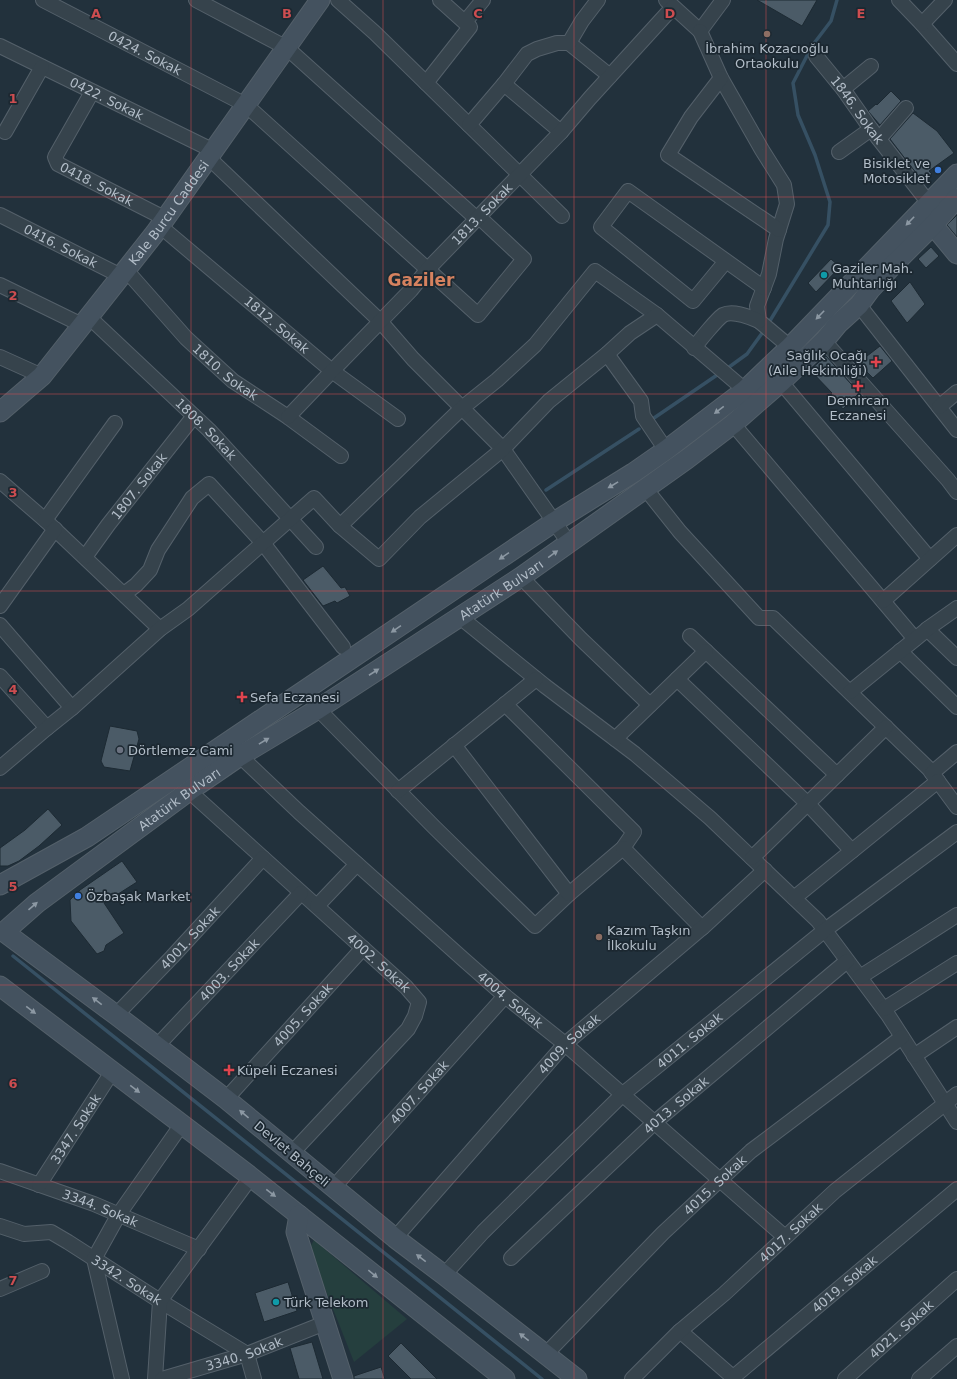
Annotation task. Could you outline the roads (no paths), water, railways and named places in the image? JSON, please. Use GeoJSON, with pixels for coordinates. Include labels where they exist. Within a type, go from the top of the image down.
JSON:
{"type":"FeatureCollection","features":[{"type":"Feature","properties":{"kind":"main road","name":"Kale Burcu Caddesi"},"geometry":{"type":"LineString","coordinates":[[0,412],[42,376],[124,273],[163,222],[320,0]]}},
{"type":"Feature","properties":{"kind":"main road","name":"Atatürk Bulvarı"},"geometry":{"type":"LineString","coordinates":[[0,885],[87,837],[554,522],[633,473],[666,450],[745,390],[790,347],[928,202],[957,174]]}},
{"type":"Feature","properties":{"kind":"main road","name":"Atatürk Bulvarı"},"geometry":{"type":"LineString","coordinates":[[1,931],[37,902],[189,791],[240,756],[318,709],[521,577],[733,424],[781,382],[824,341],[838,324],[859,305],[870,290],[933,226],[957,198]]}},
{"type":"Feature","properties":{"kind":"main road"},"geometry":{"type":"LineString","coordinates":[[928,202],[933,226],[957,254]]}},
{"type":"Feature","properties":{"kind":"main road","name":"Devlet Bahçeli"},"geometry":{"type":"LineString","coordinates":[[1,931],[116,1015],[226,1099],[395,1238],[577,1379]]}},
{"type":"Feature","properties":{"kind":"main road"},"geometry":{"type":"LineString","coordinates":[[0,986],[299,1214],[505,1379]]}},
{"type":"Feature","properties":{"kind":"main road"},"geometry":{"type":"LineString","coordinates":[[299,1214],[296,1232],[343,1379]]}},
{"type":"Feature","properties":{"kind":"street","name":"0424. Sokak"},"geometry":{"type":"LineString","coordinates":[[44,0],[246,105],[478,315],[524,259],[478,218]]}},
{"type":"Feature","properties":{"kind":"street"},"geometry":{"type":"LineString","coordinates":[[196,0],[287,48],[478,218]]}},
{"type":"Feature","properties":{"kind":"street"},"geometry":{"type":"LineString","coordinates":[[338,0],[375,33],[562,216]]}},
{"type":"Feature","properties":{"kind":"street"},"geometry":{"type":"LineString","coordinates":[[426,83],[470,27],[440,0]]}},
{"type":"Feature","properties":{"kind":"street"},"geometry":{"type":"LineString","coordinates":[[465,22],[483,0]]}},
{"type":"Feature","properties":{"kind":"street"},"geometry":{"type":"LineString","coordinates":[[569,43],[582,20],[598,0]]}},
{"type":"Feature","properties":{"kind":"street"},"geometry":{"type":"LineString","coordinates":[[700,30],[723,0]]}},
{"type":"Feature","properties":{"kind":"street"},"geometry":{"type":"LineString","coordinates":[[899,0],[957,64]]}},
{"type":"Feature","properties":{"kind":"street"},"geometry":{"type":"LineString","coordinates":[[922,24],[945,0]]}},
{"type":"Feature","properties":{"kind":"street"},"geometry":{"type":"LineString","coordinates":[[669,4],[700,30],[721,78],[784,185],[787,204],[778,230],[769,274],[757,306],[764,325]]}},
{"type":"Feature","properties":{"kind":"street","name":"1813. Sokak"},"geometry":{"type":"LineString","coordinates":[[288,417],[411,290],[427,270],[561,132],[610,76],[669,4]]}},
{"type":"Feature","properties":{"kind":"street"},"geometry":{"type":"LineString","coordinates":[[469,125],[527,54],[538,49],[557,43],[569,43],[610,76]]}},
{"type":"Feature","properties":{"kind":"street","name":"0422. Sokak"},"geometry":{"type":"LineString","coordinates":[[1,50],[42,67],[211,155],[380,321],[413,359],[502,449],[569,543]]}},
{"type":"Feature","properties":{"kind":"street","name":"1846. Sokak"},"geometry":{"type":"LineString","coordinates":[[816,56],[843,89],[875,134],[928,202]]}},
{"type":"Feature","properties":{"kind":"street"},"geometry":{"type":"LineString","coordinates":[[843,89],[870,66]]}},
{"type":"Feature","properties":{"kind":"street"},"geometry":{"type":"LineString","coordinates":[[5,132],[42,67]]}},
{"type":"Feature","properties":{"kind":"street"},"geometry":{"type":"LineString","coordinates":[[721,78],[691,117],[668,155],[778,230]]}},
{"type":"Feature","properties":{"kind":"street"},"geometry":{"type":"LineString","coordinates":[[504,84],[561,132]]}},
{"type":"Feature","properties":{"kind":"street","name":"0418. Sokak"},"geometry":{"type":"LineString","coordinates":[[92,92],[55,157],[58,164],[163,222]]}},
{"type":"Feature","properties":{"kind":"street"},"geometry":{"type":"LineString","coordinates":[[839,152],[875,134],[906,108]]}},
{"type":"Feature","properties":{"kind":"street"},"geometry":{"type":"LineString","coordinates":[[726,261],[693,301],[601,227],[628,191],[764,288]]}},
{"type":"Feature","properties":{"kind":"street","name":"0416. Sokak"},"geometry":{"type":"LineString","coordinates":[[0,215],[124,273]]}},
{"type":"Feature","properties":{"kind":"street","name":"1812. Sokak"},"geometry":{"type":"LineString","coordinates":[[163,222],[332,371],[398,419]]}},
{"type":"Feature","properties":{"kind":"street"},"geometry":{"type":"LineString","coordinates":[[340,526],[462,408],[497,380],[535,345],[595,271],[657,315],[722,372],[745,390]]}},
{"type":"Feature","properties":{"kind":"street","name":"1810. Sokak"},"geometry":{"type":"LineString","coordinates":[[124,273],[186,338],[233,381],[288,417],[340,456]]}},
{"type":"Feature","properties":{"kind":"street","name":"1808. Sokak"},"geometry":{"type":"LineString","coordinates":[[0,285],[86,321],[194,416],[316,547]]}},
{"type":"Feature","properties":{"kind":"street"},"geometry":{"type":"LineString","coordinates":[[859,305],[957,430]]}},
{"type":"Feature","properties":{"kind":"street"},"geometry":{"type":"LineString","coordinates":[[694,348],[723,316],[731,314],[746,316],[764,325],[790,347]]}},
{"type":"Feature","properties":{"kind":"street"},"geometry":{"type":"LineString","coordinates":[[0,768],[72,708],[160,630],[188,609],[314,498],[340,526],[379,559],[420,517],[502,449],[549,402],[630,333],[657,315]]}},
{"type":"Feature","properties":{"kind":"street"},"geometry":{"type":"LineString","coordinates":[[824,341],[943,474],[957,492]]}},
{"type":"Feature","properties":{"kind":"street"},"geometry":{"type":"LineString","coordinates":[[607,354],[640,401],[643,416],[666,450]]}},
{"type":"Feature","properties":{"kind":"street"},"geometry":{"type":"LineString","coordinates":[[0,357],[42,376]]}},
{"type":"Feature","properties":{"kind":"street"},"geometry":{"type":"LineString","coordinates":[[781,382],[930,559]]}},
{"type":"Feature","properties":{"kind":"street"},"geometry":{"type":"LineString","coordinates":[[939,407],[957,392]]}},
{"type":"Feature","properties":{"kind":"street","name":"1807. Sokak"},"geometry":{"type":"LineString","coordinates":[[85,557],[108,525],[194,416]]}},
{"type":"Feature","properties":{"kind":"street"},"geometry":{"type":"LineString","coordinates":[[0,606],[50,524],[115,423]]}},
{"type":"Feature","properties":{"kind":"street"},"geometry":{"type":"LineString","coordinates":[[733,424],[915,639]]}},
{"type":"Feature","properties":{"kind":"street"},"geometry":{"type":"LineString","coordinates":[[0,481],[50,524],[160,630]]}},
{"type":"Feature","properties":{"kind":"street"},"geometry":{"type":"LineString","coordinates":[[124,594],[136,585],[150,570],[158,550],[192,498],[209,484],[263,543],[343,647]]}},
{"type":"Feature","properties":{"kind":"street"},"geometry":{"type":"LineString","coordinates":[[645,488],[680,532],[758,618],[773,618],[886,727],[935,777],[956,802]]}},
{"type":"Feature","properties":{"kind":"street"},"geometry":{"type":"LineString","coordinates":[[883,601],[957,535]]}},
{"type":"Feature","properties":{"kind":"street"},"geometry":{"type":"LineString","coordinates":[[521,577],[581,639],[650,705]]}},
{"type":"Feature","properties":{"kind":"street"},"geometry":{"type":"LineString","coordinates":[[850,692],[927,629],[957,608]]}},
{"type":"Feature","properties":{"kind":"street"},"geometry":{"type":"LineString","coordinates":[[460,616],[536,679],[636,754],[710,818],[818,921],[884,1009],[957,1122]]}},
{"type":"Feature","properties":{"kind":"street"},"geometry":{"type":"LineString","coordinates":[[0,625],[72,708]]}},
{"type":"Feature","properties":{"kind":"street"},"geometry":{"type":"LineString","coordinates":[[927,629],[957,658]]}},
{"type":"Feature","properties":{"kind":"street"},"geometry":{"type":"LineString","coordinates":[[690,636],[837,776]]}},
{"type":"Feature","properties":{"kind":"street"},"geometry":{"type":"LineString","coordinates":[[615,739],[706,651]]}},
{"type":"Feature","properties":{"kind":"street"},"geometry":{"type":"LineString","coordinates":[[900,651],[957,707]]}},
{"type":"Feature","properties":{"kind":"street"},"geometry":{"type":"LineString","coordinates":[[0,676],[47,728]]}},
{"type":"Feature","properties":{"kind":"street"},"geometry":{"type":"LineString","coordinates":[[398,790],[536,679]]}},
{"type":"Feature","properties":{"kind":"street"},"geometry":{"type":"LineString","coordinates":[[677,679],[808,804],[852,851]]}},
{"type":"Feature","properties":{"kind":"street"},"geometry":{"type":"LineString","coordinates":[[318,709],[535,926],[569,894],[623,848],[634,832],[505,704]]}},
{"type":"Feature","properties":{"kind":"street"},"geometry":{"type":"LineString","coordinates":[[752,858],[886,727]]}},
{"type":"Feature","properties":{"kind":"street"},"geometry":{"type":"LineString","coordinates":[[454,745],[569,894]]}},
{"type":"Feature","properties":{"kind":"street"},"geometry":{"type":"LineString","coordinates":[[794,898],[852,851],[935,777],[957,752]]}},
{"type":"Feature","properties":{"kind":"street","name":"4004. Sokak"},"geometry":{"type":"LineString","coordinates":[[240,756],[299,812],[505,996],[565,1044],[786,1237]]}},
{"type":"Feature","properties":{"kind":"street","name":"4002. Sokak"},"geometry":{"type":"LineString","coordinates":[[189,791],[406,987],[419,1002],[415,1016],[408,1029],[291,1154]]}},
{"type":"Feature","properties":{"kind":"street","name":"4011. Sokak"},"geometry":{"type":"LineString","coordinates":[[444,1275],[489,1227],[623,1094],[824,930],[957,832]]}},
{"type":"Feature","properties":{"kind":"street"},"geometry":{"type":"LineString","coordinates":[[623,848],[702,928]]}},
{"type":"Feature","properties":{"kind":"street","name":"4001. Sokak"},"geometry":{"type":"LineString","coordinates":[[116,1015],[172,957],[263,858]]}},
{"type":"Feature","properties":{"kind":"street"},"geometry":{"type":"LineString","coordinates":[[317,906],[357,864]]}},
{"type":"Feature","properties":{"kind":"street","name":"4009. Sokak"},"geometry":{"type":"LineString","coordinates":[[395,1238],[565,1044],[702,928],[765,870]]}},
{"type":"Feature","properties":{"kind":"street","name":"4003. Sokak"},"geometry":{"type":"LineString","coordinates":[[156,1046],[301,893]]}},
{"type":"Feature","properties":{"kind":"street"},"geometry":{"type":"LineString","coordinates":[[860,977],[957,915]]}},
{"type":"Feature","properties":{"kind":"street","name":"4005. Sokak"},"geometry":{"type":"LineString","coordinates":[[226,1099],[363,948]]}},
{"type":"Feature","properties":{"kind":"street","name":"4013. Sokak"},"geometry":{"type":"LineString","coordinates":[[511,1258],[655,1122],[848,960]]}},
{"type":"Feature","properties":{"kind":"street"},"geometry":{"type":"LineString","coordinates":[[884,1009],[957,963]]}},
{"type":"Feature","properties":{"kind":"street","name":"4007. Sokak"},"geometry":{"type":"LineString","coordinates":[[334,1188],[505,996]]}},
{"type":"Feature","properties":{"kind":"street"},"geometry":{"type":"LineString","coordinates":[[914,1056],[957,1027]]}},
{"type":"Feature","properties":{"kind":"street","name":"4015. Sokak"},"geometry":{"type":"LineString","coordinates":[[546,1354],[663,1233],[751,1151],[902,1037]]}},
{"type":"Feature","properties":{"kind":"street","name":"3347. Sokak"},"geometry":{"type":"LineString","coordinates":[[39,1185],[112,1072]]}},
{"type":"Feature","properties":{"kind":"street","name":"4017. Sokak"},"geometry":{"type":"LineString","coordinates":[[632,1379],[680,1331],[724,1294],[836,1192],[957,1094]]}},
{"type":"Feature","properties":{"kind":"street"},"geometry":{"type":"LineString","coordinates":[[122,1379],[94,1259],[119,1214],[182,1124]]}},
{"type":"Feature","properties":{"kind":"street","name":"3344. Sokak"},"geometry":{"type":"LineString","coordinates":[[0,1171],[94,1204],[199,1248]]}},
{"type":"Feature","properties":{"kind":"street"},"geometry":{"type":"LineString","coordinates":[[155,1379],[160,1301],[251,1177]]}},
{"type":"Feature","properties":{"kind":"street","name":"4019. Sokak"},"geometry":{"type":"LineString","coordinates":[[733,1378],[957,1189]]}},
{"type":"Feature","properties":{"kind":"street","name":"3342. Sokak"},"geometry":{"type":"LineString","coordinates":[[0,1226],[24,1234],[50,1232],[247,1354]]}},
{"type":"Feature","properties":{"kind":"street"},"geometry":{"type":"LineString","coordinates":[[0,1289],[42,1271]]}},
{"type":"Feature","properties":{"kind":"street","name":"4021. Sokak"},"geometry":{"type":"LineString","coordinates":[[845,1379],[957,1279]]}},
{"type":"Feature","properties":{"kind":"street","name":"3340. Sokak"},"geometry":{"type":"LineString","coordinates":[[162,1379],[247,1354],[325,1323]]}},
{"type":"Feature","properties":{"kind":"street"},"geometry":{"type":"LineString","coordinates":[[680,1331],[733,1378]]}},
{"type":"Feature","properties":{"kind":"street"},"geometry":{"type":"LineString","coordinates":[[919,1379],[957,1346]]}},
{"type":"Feature","properties":{"kind":"street"},"geometry":{"type":"LineString","coordinates":[[247,1354],[254,1379]]}},
{"type":"Feature","properties":{"kind":"waterway"},"geometry":{"type":"LineString","coordinates":[[768,324],[828,225],[830,202],[815,155],[798,115],[793,83],[812,46],[831,21],[837,0]]}},
{"type":"Feature","properties":{"kind":"waterway"},"geometry":{"type":"LineString","coordinates":[[725,370],[747,354],[765,329]]}},
{"type":"Feature","properties":{"kind":"waterway"},"geometry":{"type":"LineString","coordinates":[[654,418],[720,373]]}},
{"type":"Feature","properties":{"kind":"waterway"},"geometry":{"type":"LineString","coordinates":[[546,490],[639,429]]}},
{"type":"Feature","properties":{"kind":"waterway"},"geometry":{"type":"LineString","coordinates":[[13,956],[542,1379]]}},
{"type":"Feature","properties":{"kind":"place","name":"İbrahim Kozacıoğlu Ortaokulu"},"geometry":{"type":"Point","coordinates":[767,34]}},
{"type":"Feature","properties":{"kind":"place","name":"Bisiklet ve Motosiklet"},"geometry":{"type":"Point","coordinates":[938,170]}},
{"type":"Feature","properties":{"kind":"place","name":"Gaziler Mah. Muhtarlığı"},"geometry":{"type":"Point","coordinates":[824,275]}},
{"type":"Feature","properties":{"kind":"place","name":"Sağlık Ocağı (Aile Hekimliği)"},"geometry":{"type":"Point","coordinates":[876,362]}},
{"type":"Feature","properties":{"kind":"place","name":"Demircan Eczanesi"},"geometry":{"type":"Point","coordinates":[858,386]}},
{"type":"Feature","properties":{"kind":"place","name":"Sefa Eczanesi"},"geometry":{"type":"Point","coordinates":[242,697]}},
{"type":"Feature","properties":{"kind":"place","name":"Dörtlemez Cami"},"geometry":{"type":"Point","coordinates":[120,750]}},
{"type":"Feature","properties":{"kind":"place","name":"Özbaşak Market"},"geometry":{"type":"Point","coordinates":[78,896]}},
{"type":"Feature","properties":{"kind":"place","name":"Kazım Taşkın İlkokulu"},"geometry":{"type":"Point","coordinates":[599,937]}},
{"type":"Feature","properties":{"kind":"place","name":"Küpeli Eczanesi"},"geometry":{"type":"Point","coordinates":[229,1070]}},
{"type":"Feature","properties":{"kind":"place","name":"Türk Telekom"},"geometry":{"type":"Point","coordinates":[276,1302]}},
{"type":"Feature","properties":{"kind":"district","name":"Gaziler"},"geometry":{"type":"Point","coordinates":[421,280]}}]}
